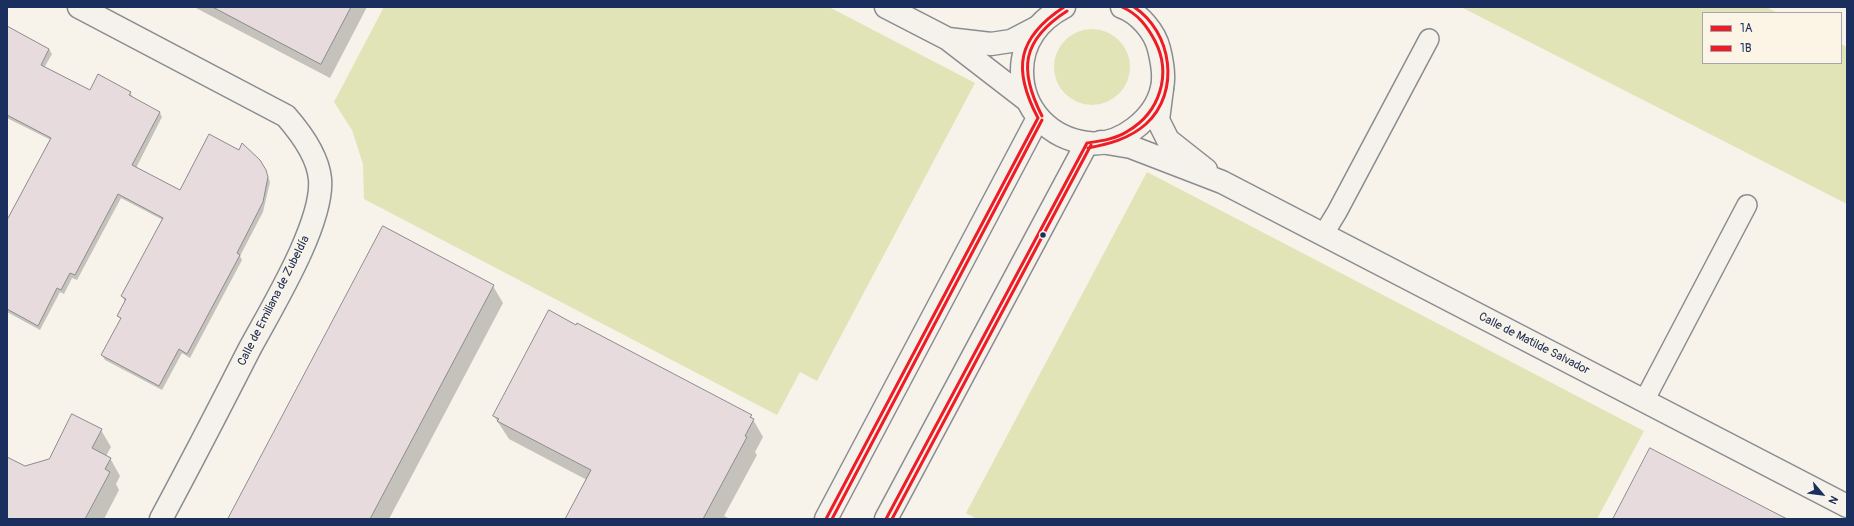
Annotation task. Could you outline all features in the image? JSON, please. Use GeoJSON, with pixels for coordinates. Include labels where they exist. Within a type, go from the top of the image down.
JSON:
{"type":"FeatureCollection","features":[{"type":"Feature","properties":{"kind":"street","name":"Calle de Emiliana de Zubeldía"},"geometry":{"type":"LineString","coordinates":[[79,7],[286,116],[300,132],[312,153],[320,178],[316,211],[298,257],[161,519]]}},
{"type":"Feature","properties":{"kind":"street"},"geometry":{"type":"LineString","coordinates":[[886,7],[948,39],[1027,100]]}},
{"type":"Feature","properties":{"kind":"street"},"geometry":{"type":"LineString","coordinates":[[948,39],[991,44],[1012,41],[1036,28],[1051,14],[1064,7]]}},
{"type":"Feature","properties":{"kind":"street"},"geometry":{"type":"LineString","coordinates":[[886,519],[1094,142],[1122,136],[1140,124],[1154,108],[1162,88],[1163,65],[1157,42],[1145,23],[1128,8]]}},
{"type":"Feature","properties":{"kind":"street"},"geometry":{"type":"LineString","coordinates":[[826,519],[1038,118],[1027,100],[1022,82],[1022,62],[1027,44],[1036,28]]}},
{"type":"Feature","properties":{"kind":"street","name":"Calle de Matilde Salvador"},"geometry":{"type":"LineString","coordinates":[[1162,88],[1158,120],[1168,140],[1222,182]]}},
{"type":"Feature","properties":{"kind":"street","name":"Calle de Matilde Salvador"},"geometry":{"type":"LineString","coordinates":[[1038,118],[1061,135],[1094,142],[1131,147],[1222,182],[1847,506]]}},
{"type":"Feature","properties":{"kind":"lane"},"geometry":{"type":"LineString","coordinates":[[1323,235],[1337,212],[1429,39]]}},
{"type":"Feature","properties":{"kind":"lane"},"geometry":{"type":"LineString","coordinates":[[1644,401],[1747,206]]}},
{"type":"Feature","properties":{"kind":"green space"},"geometry":{"type":"Polygon","coordinates":[[[384,7],[829,7],[975,83],[817,381],[800,372],[777,415],[364,199],[363,164],[352,130],[334,102],[384,7]]]}},
{"type":"Feature","properties":{"kind":"green space"},"geometry":{"type":"Polygon","coordinates":[[[1461,7],[1766,7],[1776,12],[1702,12],[1702,64],[1842,64],[1842,44],[1847,47],[1847,204],[1461,7]]]}},
{"type":"Feature","properties":{"kind":"green space"},"geometry":{"type":"Polygon","coordinates":[[[1085,29],[1099,29],[1113,35],[1124,46],[1130,60],[1130,74],[1127,82],[1119,94],[1113,99],[1099,105],[1085,105],[1071,99],[1060,88],[1054,74],[1054,60],[1060,46],[1071,35],[1085,29]]]}},
{"type":"Feature","properties":{"kind":"green space"},"geometry":{"type":"Polygon","coordinates":[[[1147,172],[1644,431],[1597,519],[977,519],[966,513],[1147,172]]]}},
{"type":"Feature","properties":{"kind":"building"},"geometry":{"type":"Polygon","coordinates":[[[213,7],[351,7],[321,64],[213,7]]]}},
{"type":"Feature","properties":{"kind":"building"},"geometry":{"type":"Polygon","coordinates":[[[7,26],[49,49],[41,65],[90,90],[98,74],[131,92],[129,95],[160,112],[132,165],[180,190],[209,134],[239,150],[242,143],[260,160],[266,170],[268,177],[263,202],[237,253],[240,255],[187,354],[179,349],[159,386],[101,355],[121,318],[117,316],[126,299],[121,296],[163,218],[118,194],[75,275],[70,273],[61,290],[57,288],[38,326],[7,309],[7,220],[51,138],[7,115],[7,26]]]}},
{"type":"Feature","properties":{"kind":"building"},"geometry":{"type":"Polygon","coordinates":[[[383,226],[494,285],[370,519],[228,519],[383,226]]]}},
{"type":"Feature","properties":{"kind":"building"},"geometry":{"type":"Polygon","coordinates":[[[549,310],[576,325],[577,323],[752,415],[750,417],[754,419],[745,436],[747,437],[703,519],[565,519],[591,470],[497,421],[499,419],[493,416],[549,310]]]}},
{"type":"Feature","properties":{"kind":"building"},"geometry":{"type":"Polygon","coordinates":[[[72,414],[102,429],[92,448],[111,458],[105,469],[110,472],[85,519],[7,519],[7,457],[25,466],[49,459],[72,414]]]}},
{"type":"Feature","properties":{"kind":"building"},"geometry":{"type":"Polygon","coordinates":[[[1650,448],[1787,519],[1613,519],[1650,448]]]}},
{"type":"Feature","properties":{"kind":"transit line","name":"1A"},"geometry":{"type":"LineString","coordinates":[[1038,118],[1024,84],[1022,70],[1024,56],[1028,43],[1036,31],[1048,19],[1064,7]]}},
{"type":"Feature","properties":{"kind":"transit line","name":"1A"},"geometry":{"type":"LineString","coordinates":[[1087,143],[1113,138],[1128,131],[1148,114],[1160,91],[1162,66],[1160,54],[1155,41],[1142,21],[1133,13],[1122,7]]}},
{"type":"Feature","properties":{"kind":"transit line","name":"1B"},"geometry":{"type":"LineString","coordinates":[[1088,148],[1104,145],[1133,134],[1146,124],[1157,111],[1164,96],[1168,80],[1164,47],[1157,31],[1147,18],[1134,7]]}},
{"type":"Feature","properties":{"kind":"transit line","name":"1B"},"geometry":{"type":"LineString","coordinates":[[1042,116],[1029,84],[1027,70],[1029,57],[1033,45],[1041,33],[1052,22],[1067,11]]}},
{"type":"Feature","properties":{"kind":"transit line","name":"1A"},"geometry":{"type":"LineString","coordinates":[[826,519],[1038,118]]}},
{"type":"Feature","properties":{"kind":"transit line","name":"1B"},"geometry":{"type":"LineString","coordinates":[[832,519],[1042,120]]}},
{"type":"Feature","properties":{"kind":"transit line","name":"1A"},"geometry":{"type":"LineString","coordinates":[[886,519],[1087,143]]}},
{"type":"Feature","properties":{"kind":"transit line","name":"1B"},"geometry":{"type":"LineString","coordinates":[[892,519],[1091,145]]}}]}
